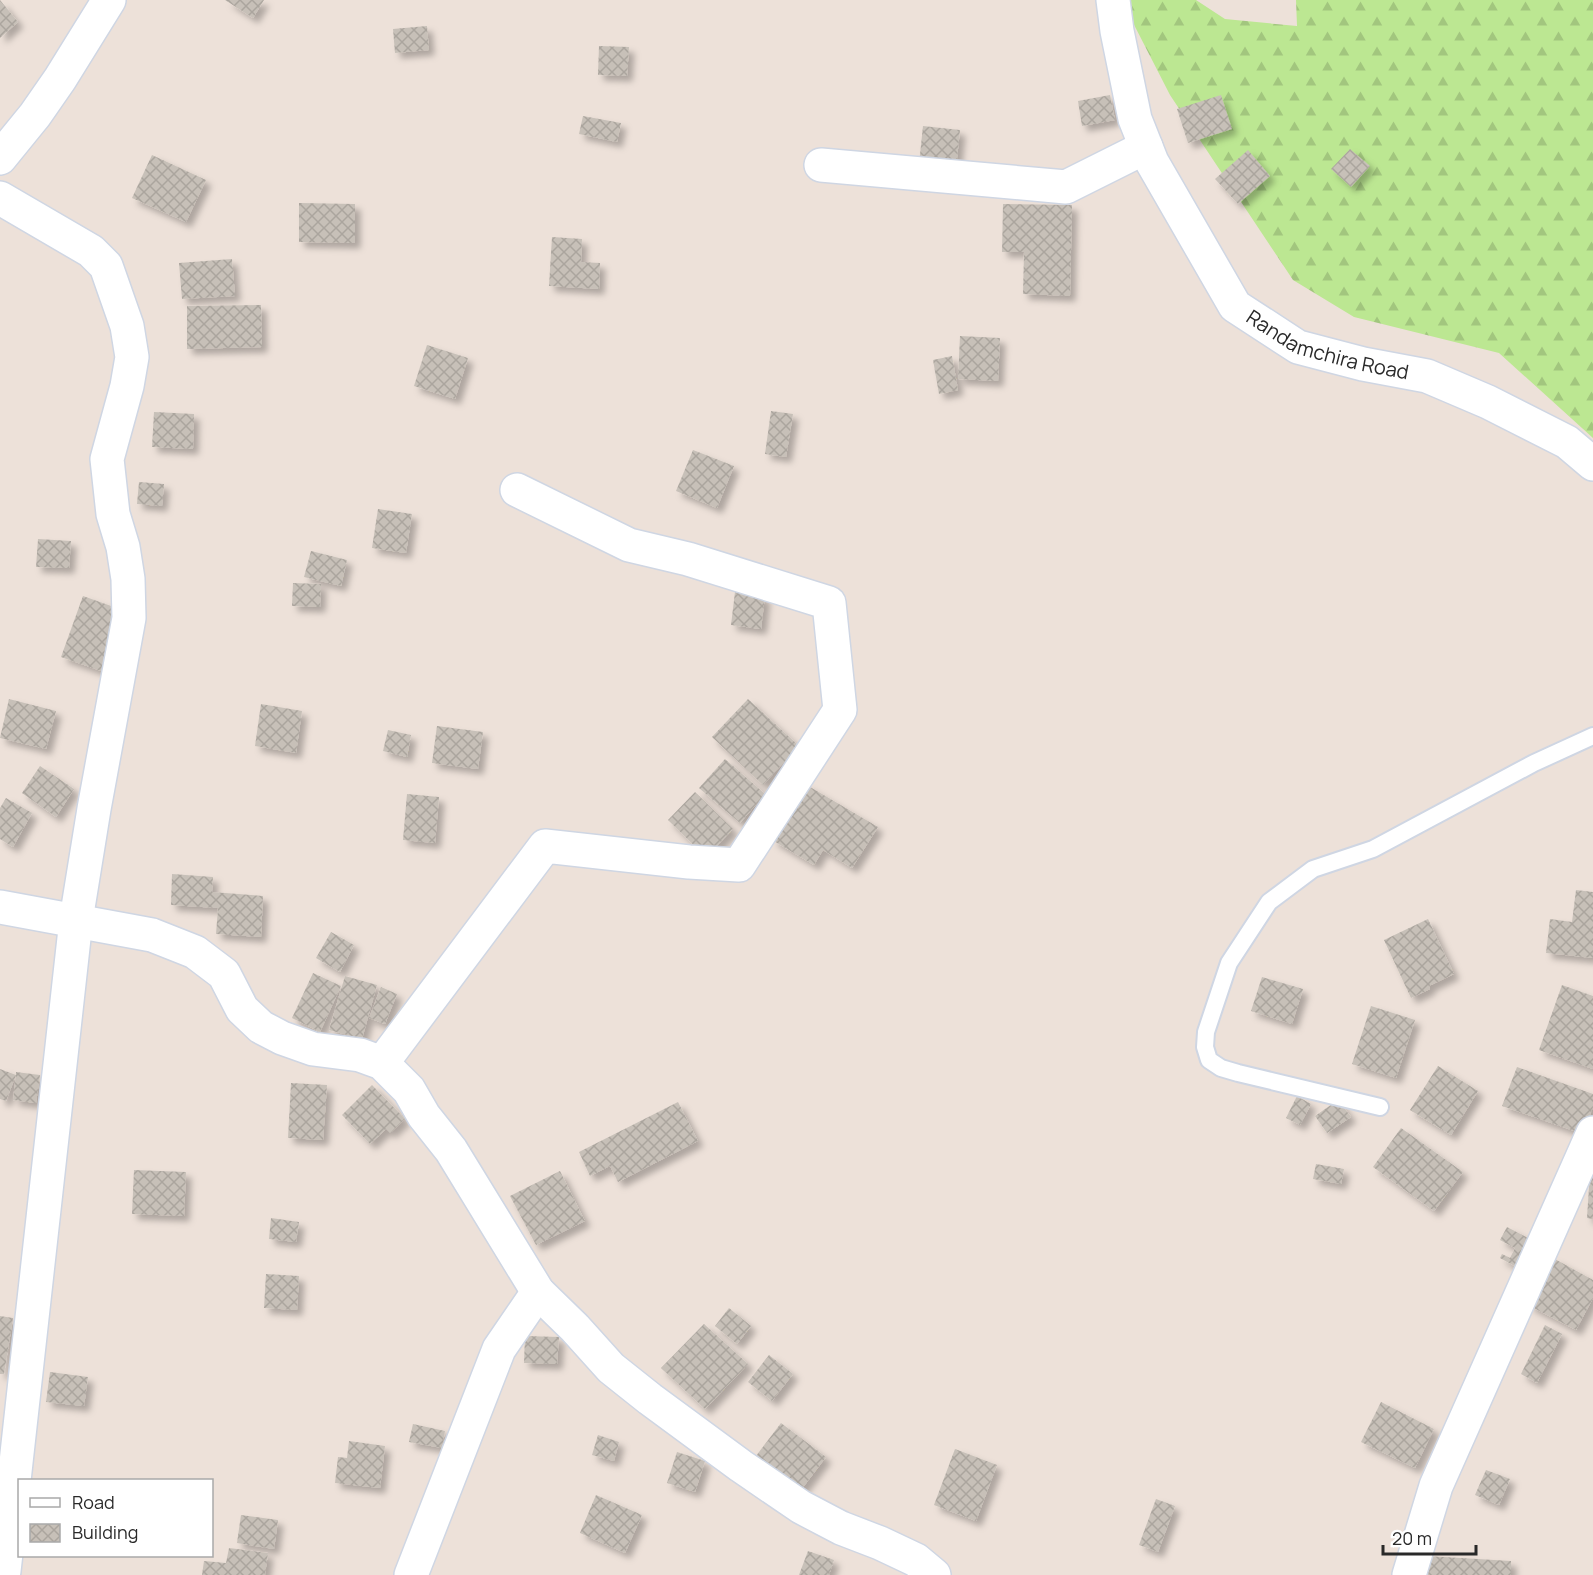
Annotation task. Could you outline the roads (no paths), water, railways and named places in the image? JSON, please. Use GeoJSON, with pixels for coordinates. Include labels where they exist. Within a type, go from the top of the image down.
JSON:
{"type":"FeatureCollection","features":[{"type":"Feature","properties":{"kind":"street"},"geometry":{"type":"LineString","coordinates":[[0,158],[54,88],[109,0]]}},
{"type":"Feature","properties":{"kind":"street","name":"Randamchira Road"},"geometry":{"type":"LineString","coordinates":[[1113,0],[1135,119],[1146,147],[1235,306],[1298,347],[1362,364],[1427,375],[1488,402],[1567,442],[1593,464]]}},
{"type":"Feature","properties":{"kind":"street"},"geometry":{"type":"LineString","coordinates":[[821,165],[1066,187],[1146,147]]}},
{"type":"Feature","properties":{"kind":"street"},"geometry":{"type":"LineString","coordinates":[[0,198],[90,251],[106,266],[127,326],[132,357],[127,386],[107,459],[113,514],[125,558],[129,618],[76,920],[5,1572]]}},
{"type":"Feature","properties":{"kind":"street"},"geometry":{"type":"LineString","coordinates":[[382,1063],[545,846],[689,862],[739,865],[840,710],[829,603],[688,559],[628,545],[517,490]]}},
{"type":"Feature","properties":{"kind":"street"},"geometry":{"type":"LineString","coordinates":[[0,907],[152,935],[195,952],[224,974],[242,1009],[261,1026],[282,1038],[313,1049],[360,1055],[382,1063],[409,1090],[424,1116],[451,1150],[538,1292],[576,1328],[611,1368],[741,1466],[801,1507],[841,1528],[916,1560],[934,1575]]}},
{"type":"Feature","properties":{"kind":"street"},"geometry":{"type":"LineString","coordinates":[[1409,1575],[1436,1486],[1593,1133]]}},
{"type":"Feature","properties":{"kind":"street"},"geometry":{"type":"LineString","coordinates":[[411,1575],[499,1349],[538,1292]]}},
{"type":"Feature","properties":{"kind":"lane"},"geometry":{"type":"LineString","coordinates":[[1380,1107],[1238,1073],[1221,1068],[1209,1060],[1205,1047],[1206,1032],[1229,963],[1269,902],[1313,869],[1373,849],[1534,763],[1593,736]]}}]}
